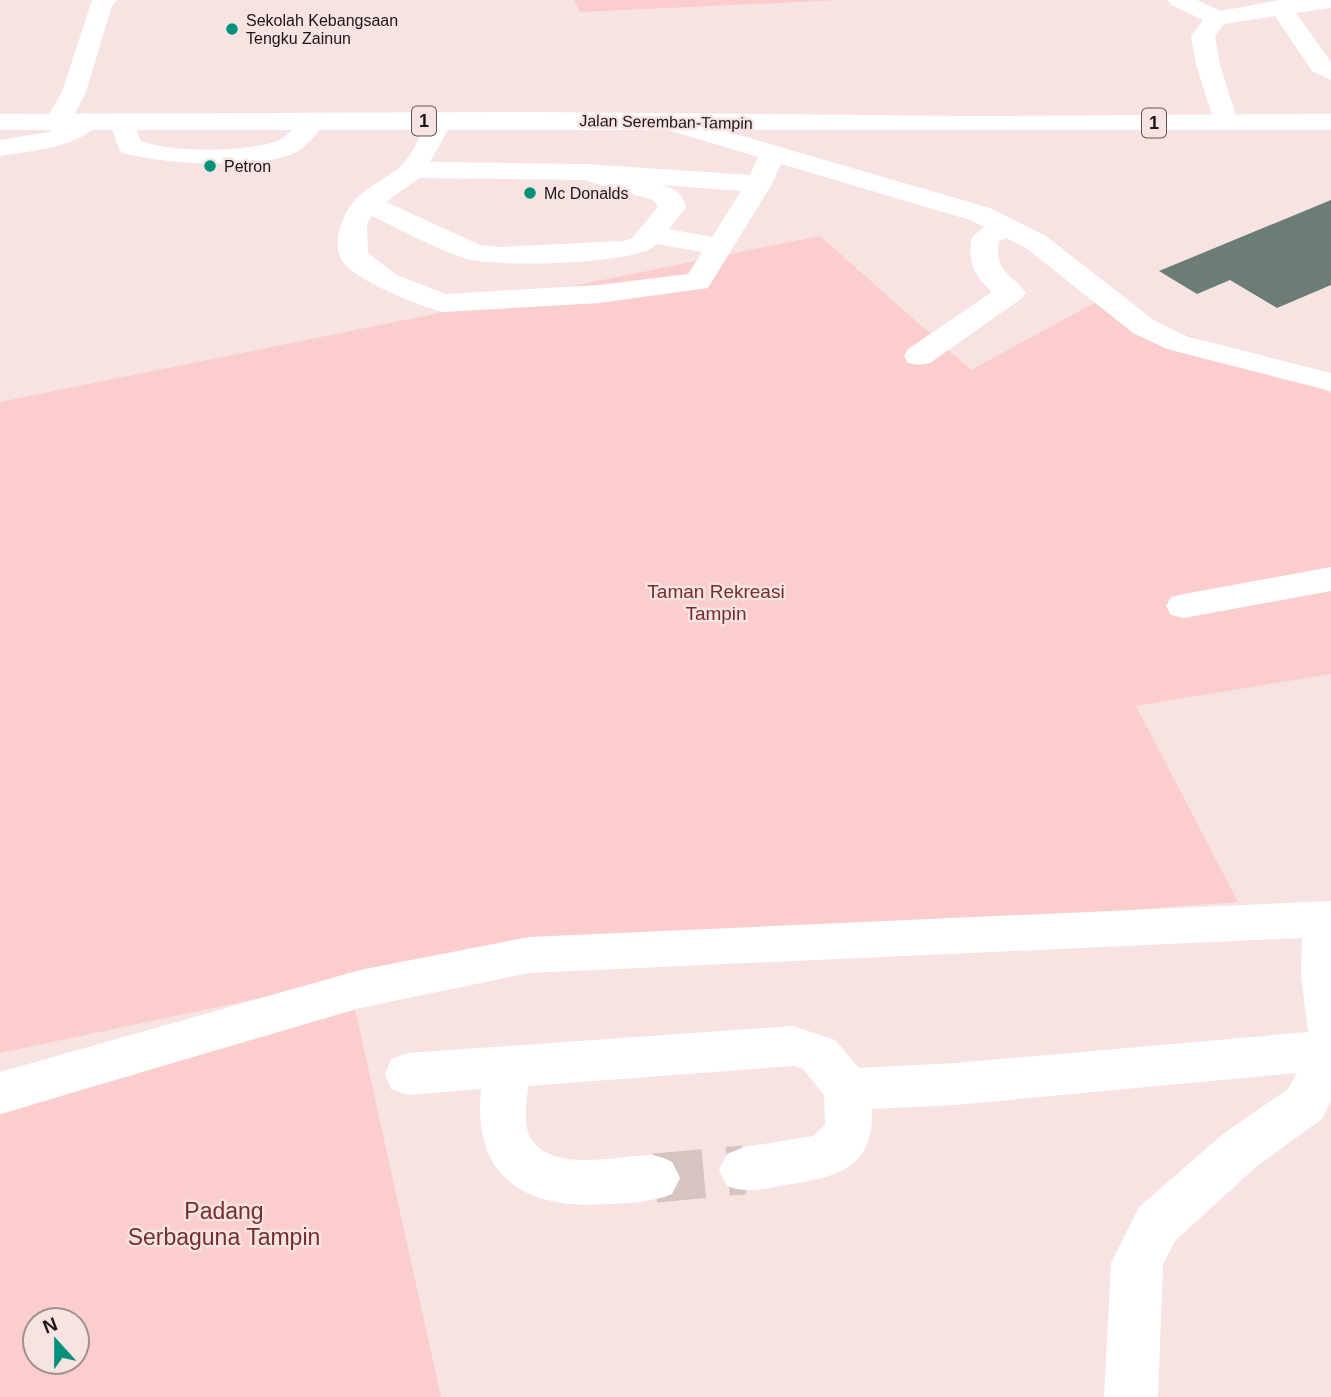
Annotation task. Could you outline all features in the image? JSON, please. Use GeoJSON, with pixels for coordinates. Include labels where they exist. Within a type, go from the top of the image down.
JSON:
{"type":"FeatureCollection","features":[{"type":"Feature","properties":{"kind":"main road"},"geometry":{"type":"LineString","coordinates":[[58,121],[74,92],[102,2],[106,0]]}},
{"type":"Feature","properties":{"kind":"main road"},"geometry":{"type":"LineString","coordinates":[[1179,0],[1217,18],[1331,1]]}},
{"type":"Feature","properties":{"kind":"main road"},"geometry":{"type":"LineString","coordinates":[[1280,7],[1321,66],[1331,73]]}},
{"type":"Feature","properties":{"kind":"main road"},"geometry":{"type":"LineString","coordinates":[[1217,18],[1203,36],[1208,65],[1225,122]]}},
{"type":"Feature","properties":{"kind":"main road"},"geometry":{"type":"LineString","coordinates":[[0,122],[87,121]]}},
{"type":"Feature","properties":{"kind":"main road"},"geometry":{"type":"LineString","coordinates":[[0,148],[56,139],[87,121]]}},
{"type":"Feature","properties":{"kind":"main road","name":"Jalan Seremban-Tampin"},"geometry":{"type":"LineString","coordinates":[[87,121],[122,121],[130,146],[142,152],[163,155],[273,150],[290,145],[312,122],[1331,122]]}},
{"type":"Feature","properties":{"kind":"main road"},"geometry":{"type":"LineString","coordinates":[[440,121],[413,170],[367,203],[353,224],[354,256],[387,281],[443,303],[599,294],[698,282],[759,184],[774,153]]}},
{"type":"Feature","properties":{"kind":"main road"},"geometry":{"type":"LineString","coordinates":[[667,122],[980,214],[1036,242],[1143,327],[1178,343],[1331,382]]}},
{"type":"Feature","properties":{"kind":"main road"},"geometry":{"type":"LineString","coordinates":[[413,170],[585,172],[759,184]]}},
{"type":"Feature","properties":{"kind":"main road"},"geometry":{"type":"LineString","coordinates":[[367,203],[473,253],[499,256],[628,249],[642,244],[672,208],[671,200],[663,194],[585,172]]}},
{"type":"Feature","properties":{"kind":"main road"},"geometry":{"type":"LineString","coordinates":[[919,356],[1011,293],[992,279],[982,255],[986,237],[1006,226]]}},
{"type":"Feature","properties":{"kind":"main road"},"geometry":{"type":"LineString","coordinates":[[656,227],[724,241]]}},
{"type":"Feature","properties":{"kind":"main road"},"geometry":{"type":"LineString","coordinates":[[1295,371],[1331,371]]}},
{"type":"Feature","properties":{"kind":"main road"},"geometry":{"type":"LineString","coordinates":[[1184,606],[1331,579]]}},
{"type":"Feature","properties":{"kind":"main road"},"geometry":{"type":"LineString","coordinates":[[0,1093],[360,989],[529,955],[1328,919],[1323,975],[1331,1033]]}},
{"type":"Feature","properties":{"kind":"main road"},"geometry":{"type":"LineString","coordinates":[[408,1074],[793,1046],[819,1054],[848,1089],[849,1133],[826,1156],[744,1170]]}},
{"type":"Feature","properties":{"kind":"main road"},"geometry":{"type":"LineString","coordinates":[[848,1089],[956,1084],[1331,1052]]}},
{"type":"Feature","properties":{"kind":"main road"},"geometry":{"type":"LineString","coordinates":[[1131,1397],[1137,1263],[1157,1224],[1240,1150],[1305,1104],[1331,1052]]}},
{"type":"Feature","properties":{"kind":"main road"},"geometry":{"type":"LineString","coordinates":[[506,1068],[504,1123],[509,1147],[522,1162],[544,1177],[575,1182],[655,1178]]}},
{"type":"Feature","properties":{"kind":"green space"},"geometry":{"type":"Polygon","coordinates":[[[574,0],[841,0],[580,12],[574,0]]]}},
{"type":"Feature","properties":{"kind":"green space","name":"Taman Rekreasi Tampin"},"geometry":{"type":"Polygon","coordinates":[[[820,236],[971,370],[1100,300],[1331,393],[1331,674],[1136,706],[1238,902],[763,937],[402,968],[0,1053],[0,402],[820,236]]]}},
{"type":"Feature","properties":{"kind":"green space","name":"Padang Serbaguna Tampin"},"geometry":{"type":"Polygon","coordinates":[[[354,1004],[441,1397],[0,1397],[0,1115],[354,1004]]]}},
{"type":"Feature","properties":{"kind":"building"},"geometry":{"type":"Polygon","coordinates":[[[1331,200],[1331,285],[1277,308],[1230,280],[1197,294],[1159,271],[1331,200]]]}},
{"type":"Feature","properties":{"kind":"tunnel"},"geometry":{"type":"LineString","coordinates":[[655,1178],[744,1170]]}},
{"type":"Feature","properties":{"kind":"place","name":"Sekolah Kebangsaan Tengku Zainun"},"geometry":{"type":"Point","coordinates":[232,29]}},
{"type":"Feature","properties":{"kind":"place","name":"Petron"},"geometry":{"type":"Point","coordinates":[210,166]}},
{"type":"Feature","properties":{"kind":"place","name":"Mc Donalds"},"geometry":{"type":"Point","coordinates":[530,193]}}]}
